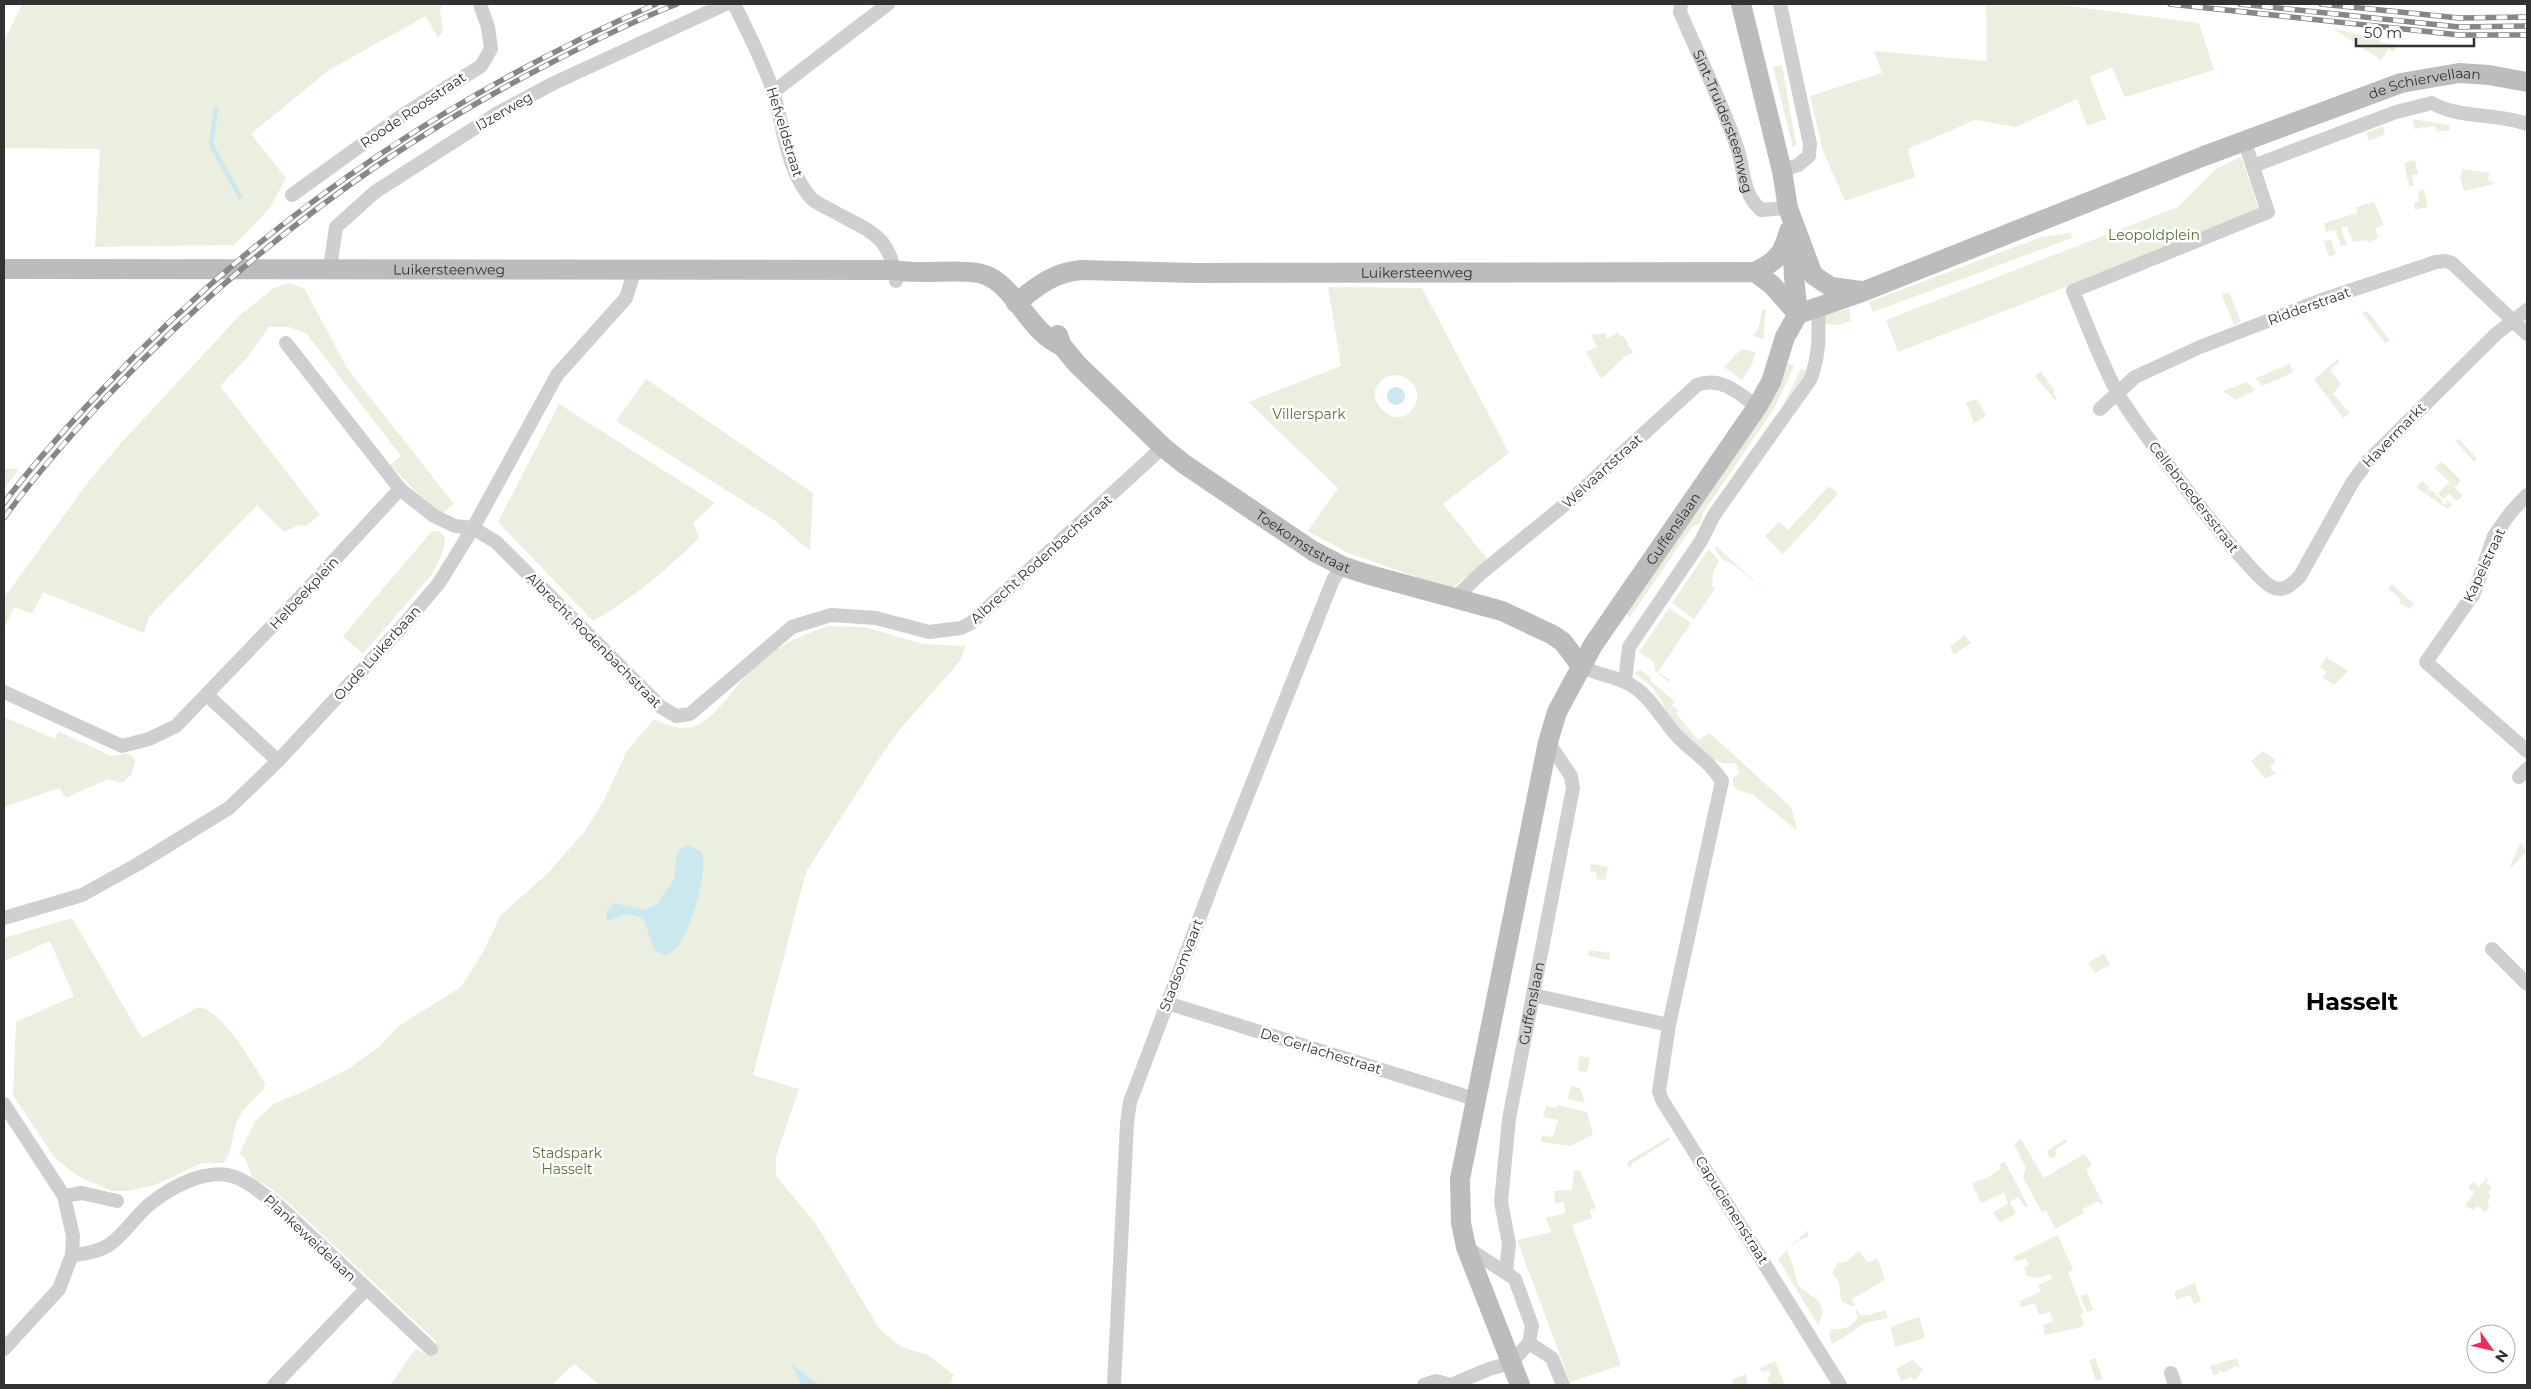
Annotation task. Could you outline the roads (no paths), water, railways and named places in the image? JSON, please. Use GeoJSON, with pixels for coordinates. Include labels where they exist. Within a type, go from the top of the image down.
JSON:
{"type":"FeatureCollection","features":[{"type":"Feature","properties":{"kind":"main road"},"geometry":{"type":"LineString","coordinates":[[1741,4],[1782,171],[1790,215],[1798,314]]}},
{"type":"Feature","properties":{"kind":"main road","name":"de Schiervellaan"},"geometry":{"type":"LineString","coordinates":[[2244,140],[2401,83],[2459,72],[2527,82]]}},
{"type":"Feature","properties":{"kind":"main road"},"geometry":{"type":"LineString","coordinates":[[1798,314],[1862,292],[2244,140]]}},
{"type":"Feature","properties":{"kind":"main road"},"geometry":{"type":"LineString","coordinates":[[1790,215],[1781,253],[1773,263],[1756,272],[1772,285],[1798,314]]}},
{"type":"Feature","properties":{"kind":"main road"},"geometry":{"type":"LineString","coordinates":[[1790,215],[1813,275],[1818,307]]}},
{"type":"Feature","properties":{"kind":"main road","name":"Luikersteenweg"},"geometry":{"type":"LineString","coordinates":[[4,269],[634,269],[895,276],[910,264],[984,262],[992,263],[1002,276]]}},
{"type":"Feature","properties":{"kind":"main road","name":"Luikersteenweg"},"geometry":{"type":"LineString","coordinates":[[1021,300],[1049,278],[1064,272],[1082,270],[1196,273],[1756,272]]}},
{"type":"Feature","properties":{"kind":"main road"},"geometry":{"type":"LineString","coordinates":[[1813,275],[1831,286],[1862,292]]}},
{"type":"Feature","properties":{"kind":"main road","name":"Toekomststraat"},"geometry":{"type":"LineString","coordinates":[[1002,276],[1021,300],[1058,334],[1062,346],[1163,447],[1184,464],[1313,551],[1342,566],[1454,600],[1502,611],[1517,620],[1545,630],[1563,642],[1581,666]]}},
{"type":"Feature","properties":{"kind":"main road","name":"Guffenslaan"},"geometry":{"type":"LineString","coordinates":[[1520,1385],[1466,1247],[1461,1223],[1460,1179],[1548,742],[1557,712],[1581,666],[1615,612],[1757,407],[1771,382],[1785,337],[1798,314]]}},
{"type":"Feature","properties":{"kind":"street","name":"Roode Roosstraat"},"geometry":{"type":"LineString","coordinates":[[292,195],[403,114],[481,66],[491,49],[488,28],[480,4]]}},
{"type":"Feature","properties":{"kind":"street","name":"IJzerweg"},"geometry":{"type":"LineString","coordinates":[[330,268],[336,226],[375,192],[498,113],[595,63],[726,4]]}},
{"type":"Feature","properties":{"kind":"street","name":"Hefveldstraat"},"geometry":{"type":"LineString","coordinates":[[734,4],[757,51],[773,92],[787,146],[800,182],[812,200],[882,240],[887,247],[895,276]]}},
{"type":"Feature","properties":{"kind":"street"},"geometry":{"type":"LineString","coordinates":[[773,92],[888,4]]}},
{"type":"Feature","properties":{"kind":"street","name":"Sint-Truidersteenweg"},"geometry":{"type":"LineString","coordinates":[[1681,4],[1680,12],[1737,148],[1746,190],[1752,202],[1760,210],[1790,215]]}},
{"type":"Feature","properties":{"kind":"street"},"geometry":{"type":"LineString","coordinates":[[1780,4],[1810,144],[1809,156],[1798,165],[1782,171]]}},
{"type":"Feature","properties":{"kind":"street","name":"de Schiervellaan"},"geometry":{"type":"LineString","coordinates":[[2253,166],[2396,112],[2432,103],[2445,110],[2509,118],[2527,124]]}},
{"type":"Feature","properties":{"kind":"street"},"geometry":{"type":"LineString","coordinates":[[2244,140],[2253,166]]}},
{"type":"Feature","properties":{"kind":"street","name":"Cellebroedersstraat"},"geometry":{"type":"LineString","coordinates":[[2253,166],[2268,212],[2073,291],[2117,393],[2143,430],[2249,566],[2262,581],[2280,590]]}},
{"type":"Feature","properties":{"kind":"street","name":"Ridderstraat"},"geometry":{"type":"LineString","coordinates":[[2100,410],[2135,377],[2200,346],[2322,300],[2436,262],[2452,263],[2527,334]]}},
{"type":"Feature","properties":{"kind":"street","name":"Oude Luikerbaan"},"geometry":{"type":"LineString","coordinates":[[4,918],[82,895],[138,864],[229,808],[278,761],[432,591],[473,528],[557,375],[626,298],[634,269]]}},
{"type":"Feature","properties":{"kind":"street","name":"Guffenslaan"},"geometry":{"type":"LineString","coordinates":[[1625,682],[1630,647],[1701,541],[1714,515],[1810,380],[1820,341],[1818,307]]}},
{"type":"Feature","properties":{"kind":"street","name":"Havermarkt"},"geometry":{"type":"LineString","coordinates":[[2280,590],[2291,586],[2300,576],[2352,483],[2368,460],[2496,334],[2514,322],[2527,310]]}},
{"type":"Feature","properties":{"kind":"street"},"geometry":{"type":"LineString","coordinates":[[286,343],[400,489],[434,516],[456,526],[473,528]]}},
{"type":"Feature","properties":{"kind":"street","name":"Welvaartstraat"},"geometry":{"type":"LineString","coordinates":[[1454,600],[1480,574],[1573,498],[1698,385],[1714,381],[1723,384],[1757,407]]}},
{"type":"Feature","properties":{"kind":"street","name":"Albrecht Rodenbachstraat"},"geometry":{"type":"LineString","coordinates":[[473,528],[496,542],[661,707],[676,716],[690,714],[792,627],[831,615],[876,618],[929,632],[961,628],[971,623],[1163,447]]}},
{"type":"Feature","properties":{"kind":"street","name":"Helbeekplein"},"geometry":{"type":"LineString","coordinates":[[4,692],[122,746],[149,739],[176,726],[400,489]]}},
{"type":"Feature","properties":{"kind":"street","name":"Kapelstraat"},"geometry":{"type":"LineString","coordinates":[[2527,495],[2511,512],[2494,536],[2474,593],[2426,662],[2527,751]]}},
{"type":"Feature","properties":{"kind":"street","name":"Stadsomvaart"},"geometry":{"type":"LineString","coordinates":[[1114,1385],[1127,1123],[1134,1091],[1332,580],[1342,566]]}},
{"type":"Feature","properties":{"kind":"street"},"geometry":{"type":"LineString","coordinates":[[1581,666],[1602,676],[1625,682]]}},
{"type":"Feature","properties":{"kind":"street","name":"Capucienenstraat"},"geometry":{"type":"LineString","coordinates":[[1625,682],[1642,694],[1655,707],[1677,736],[1707,763],[1722,781],[1669,1025],[1660,1072],[1659,1091],[1662,1100],[1840,1385]]}},
{"type":"Feature","properties":{"kind":"street"},"geometry":{"type":"LineString","coordinates":[[207,695],[278,761]]}},
{"type":"Feature","properties":{"kind":"street","name":"Guffenslaan"},"geometry":{"type":"LineString","coordinates":[[1506,1271],[1509,1244],[1501,1202],[1509,1118],[1573,788],[1571,776],[1548,742]]}},
{"type":"Feature","properties":{"kind":"street"},"geometry":{"type":"LineString","coordinates":[[2492,950],[2527,984]]}},
{"type":"Feature","properties":{"kind":"street"},"geometry":{"type":"LineString","coordinates":[[1533,995],[1669,1025]]}},
{"type":"Feature","properties":{"kind":"street","name":"De Gerlachestraat"},"geometry":{"type":"LineString","coordinates":[[1167,1003],[1476,1099]]}},
{"type":"Feature","properties":{"kind":"street"},"geometry":{"type":"LineString","coordinates":[[4,1104],[64,1196],[73,1236],[72,1255],[59,1289],[4,1349]]}},
{"type":"Feature","properties":{"kind":"street","name":"Plankeweidelaan"},"geometry":{"type":"LineString","coordinates":[[72,1255],[90,1253],[109,1245],[150,1204],[180,1184],[202,1177],[219,1175],[234,1177],[253,1186],[280,1207],[365,1290],[431,1349]]}},
{"type":"Feature","properties":{"kind":"street"},"geometry":{"type":"LineString","coordinates":[[64,1196],[82,1193],[117,1201]]}},
{"type":"Feature","properties":{"kind":"street"},"geometry":{"type":"LineString","coordinates":[[1424,1385],[1436,1381],[1451,1385],[1489,1369],[1511,1363],[1529,1343],[1532,1326],[1515,1279],[1506,1271],[1466,1247]]}},
{"type":"Feature","properties":{"kind":"street","name":"Plankeweidelaan"},"geometry":{"type":"LineString","coordinates":[[274,1385],[365,1290]]}},
{"type":"Feature","properties":{"kind":"street"},"geometry":{"type":"LineString","coordinates":[[1529,1343],[1552,1358],[1563,1385]]}},
{"type":"Feature","properties":{"kind":"water"},"geometry":{"type":"Polygon","coordinates":[[[1392,387],[1400,387],[1405,392],[1403,403],[1392,405],[1387,400],[1387,392],[1392,387]]]}},
{"type":"Feature","properties":{"kind":"water"},"geometry":{"type":"Polygon","coordinates":[[[688,845],[701,851],[703,872],[701,887],[686,931],[674,950],[664,956],[654,948],[642,918],[627,914],[607,921],[606,912],[614,903],[642,910],[656,905],[674,880],[677,854],[681,848],[688,845]]]}},
{"type":"Feature","properties":{"kind":"water"},"geometry":{"type":"Polygon","coordinates":[[[791,1364],[819,1385],[802,1385],[791,1364]]]}},
{"type":"Feature","properties":{"kind":"waterway"},"geometry":{"type":"LineString","coordinates":[[216,109],[211,144],[240,197]]}},
{"type":"Feature","properties":{"kind":"railway"},"geometry":{"type":"LineString","coordinates":[[4,503],[26,474],[62,433],[160,331],[223,274],[289,220],[357,170],[428,123],[502,80],[578,40],[656,4]]}},
{"type":"Feature","properties":{"kind":"railway"},"geometry":{"type":"LineString","coordinates":[[4,518],[61,447],[147,356],[198,307],[305,218],[420,138],[480,102],[591,42],[677,4]]}},
{"type":"Feature","properties":{"kind":"railway"},"geometry":{"type":"LineString","coordinates":[[2170,4],[2460,35],[2527,35]]}},
{"type":"Feature","properties":{"kind":"railway"},"geometry":{"type":"LineString","coordinates":[[2240,4],[2459,27],[2527,26]]}},
{"type":"Feature","properties":{"kind":"railway"},"geometry":{"type":"LineString","coordinates":[[2321,4],[2459,18],[2527,17]]}},
{"type":"Feature","properties":{"kind":"district","name":"Hasselt"},"geometry":{"type":"Point","coordinates":[2352,1002]}},
{"type":"Feature","properties":{"kind":"park label","name":"Leopoldplein"},"geometry":{"type":"Point","coordinates":[2154,235]}},
{"type":"Feature","properties":{"kind":"park label","name":"Villerspark"},"geometry":{"type":"Point","coordinates":[1309,414]}},
{"type":"Feature","properties":{"kind":"park label","name":"Stadspark Hasselt"},"geometry":{"type":"Point","coordinates":[567,1162]}}]}
